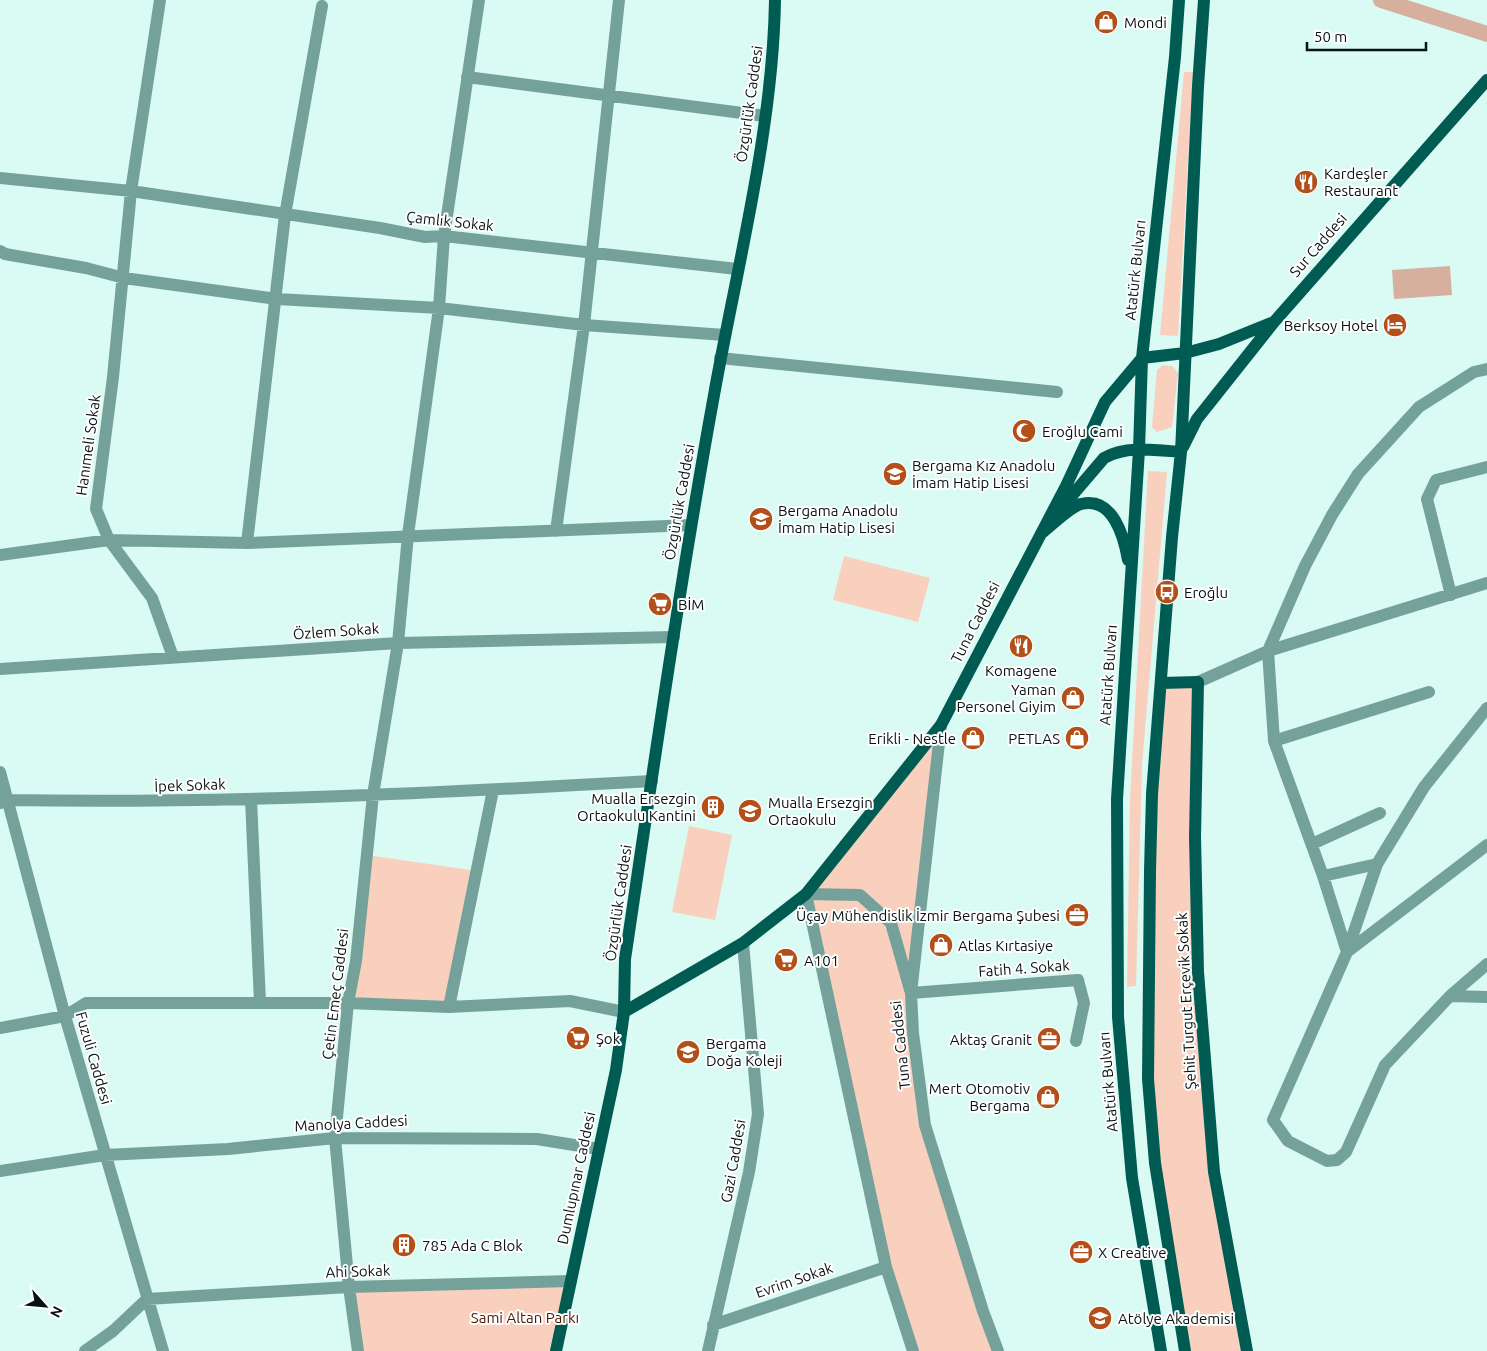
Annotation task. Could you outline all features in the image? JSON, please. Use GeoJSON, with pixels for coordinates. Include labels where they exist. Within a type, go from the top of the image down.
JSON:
{"type":"FeatureCollection","features":[{"type":"Feature","properties":{"kind":"main road","name":"Özgürlük Caddesi"},"geometry":{"type":"LineString","coordinates":[[624,1012],[625,959],[691,525],[765,116],[775,37],[775,0]]}},
{"type":"Feature","properties":{"kind":"main road","name":"Atatürk Bulvarı"},"geometry":{"type":"LineString","coordinates":[[1161,1351],[1132,1178],[1118,1016],[1117,799],[1132,578],[1142,358],[1175,57],[1179,0]]}},
{"type":"Feature","properties":{"kind":"main road"},"geometry":{"type":"LineString","coordinates":[[1186,1351],[1155,1163],[1148,1078],[1152,794],[1172,537],[1181,452],[1198,86],[1204,0]]}},
{"type":"Feature","properties":{"kind":"main road","name":"Sur Caddesi"},"geometry":{"type":"LineString","coordinates":[[1181,452],[1197,419],[1274,322],[1487,80]]}},
{"type":"Feature","properties":{"kind":"main road","name":"Sur Caddesi"},"geometry":{"type":"LineString","coordinates":[[1142,358],[1185,353],[1219,344],[1274,322]]}},
{"type":"Feature","properties":{"kind":"main road","name":"Tuna Caddesi"},"geometry":{"type":"LineString","coordinates":[[624,1012],[743,943],[806,894],[940,725],[1066,486],[1105,402],[1142,358]]}},
{"type":"Feature","properties":{"kind":"main road","name":"Tuna Caddesi"},"geometry":{"type":"LineString","coordinates":[[1039,535],[1104,458],[1119,452],[1139,450],[1181,452]]}},
{"type":"Feature","properties":{"kind":"main road"},"geometry":{"type":"LineString","coordinates":[[1039,535],[1080,504],[1099,506],[1114,518],[1124,536],[1132,578]]}},
{"type":"Feature","properties":{"kind":"main road"},"geometry":{"type":"LineString","coordinates":[[1161,683],[1198,682]]}},
{"type":"Feature","properties":{"kind":"main road","name":"Şehit Turgut Erçevik Sokak"},"geometry":{"type":"LineString","coordinates":[[1198,682],[1195,837],[1198,972],[1214,1172],[1247,1351]]}},
{"type":"Feature","properties":{"kind":"main road","name":"Dumlupınar Caddesi"},"geometry":{"type":"LineString","coordinates":[[556,1351],[616,1070],[624,1012]]}},
{"type":"Feature","properties":{"kind":"street","name":"Hanımeli Sokak"},"geometry":{"type":"LineString","coordinates":[[160,0],[131,191],[124,278],[96,509],[110,540],[152,598],[173,657]]}},
{"type":"Feature","properties":{"kind":"street","name":"Çetin Emeç Caddesi"},"geometry":{"type":"LineString","coordinates":[[358,1351],[349,1287],[336,1138],[348,1003],[356,961],[373,795],[398,643],[408,535],[440,308],[444,236],[479,0]]}},
{"type":"Feature","properties":{"kind":"street"},"geometry":{"type":"LineString","coordinates":[[556,531],[584,325],[619,0]]}},
{"type":"Feature","properties":{"kind":"street"},"geometry":{"type":"LineString","coordinates":[[247,543],[277,299],[285,215],[322,6]]}},
{"type":"Feature","properties":{"kind":"street"},"geometry":{"type":"LineString","coordinates":[[467,77],[765,116]]}},
{"type":"Feature","properties":{"kind":"street","name":"Çamlık Sokak"},"geometry":{"type":"LineString","coordinates":[[0,178],[131,191],[380,228],[425,237],[444,236],[737,269]]}},
{"type":"Feature","properties":{"kind":"street"},"geometry":{"type":"LineString","coordinates":[[0,251],[4,254],[86,268],[124,278],[277,299],[440,308],[584,325],[725,335]]}},
{"type":"Feature","properties":{"kind":"street"},"geometry":{"type":"LineString","coordinates":[[720,358],[1056,392]]}},
{"type":"Feature","properties":{"kind":"street"},"geometry":{"type":"LineString","coordinates":[[1346,952],[1323,876],[1274,741],[1268,651],[1305,566],[1332,515],[1358,474],[1419,407],[1474,372],[1487,369]]}},
{"type":"Feature","properties":{"kind":"street"},"geometry":{"type":"LineString","coordinates":[[1451,595],[1427,499],[1436,480],[1487,468]]}},
{"type":"Feature","properties":{"kind":"street"},"geometry":{"type":"LineString","coordinates":[[0,555],[110,540],[247,543],[359,540],[408,535],[691,525]]}},
{"type":"Feature","properties":{"kind":"street"},"geometry":{"type":"LineString","coordinates":[[1198,682],[1268,651],[1487,583]]}},
{"type":"Feature","properties":{"kind":"street","name":"Özlem Sokak"},"geometry":{"type":"LineString","coordinates":[[0,669],[398,643],[674,637]]}},
{"type":"Feature","properties":{"kind":"street"},"geometry":{"type":"LineString","coordinates":[[1274,741],[1429,692]]}},
{"type":"Feature","properties":{"kind":"street"},"geometry":{"type":"LineString","coordinates":[[1487,708],[1424,787],[1377,864],[1346,952],[1273,1120],[1288,1141],[1327,1161],[1337,1160],[1346,1152],[1385,1065],[1450,996],[1487,964]]}},
{"type":"Feature","properties":{"kind":"street","name":"Tuna Caddesi"},"geometry":{"type":"LineString","coordinates":[[940,725],[911,993],[913,1033],[925,1126],[983,1311],[998,1351]]}},
{"type":"Feature","properties":{"kind":"street","name":"Fuzuli Caddesi"},"geometry":{"type":"LineString","coordinates":[[0,772],[4,802],[163,1351]]}},
{"type":"Feature","properties":{"kind":"street","name":"İpek Sokak"},"geometry":{"type":"LineString","coordinates":[[4,802],[135,803],[494,790],[652,781]]}},
{"type":"Feature","properties":{"kind":"street"},"geometry":{"type":"LineString","coordinates":[[448,1007],[494,790]]}},
{"type":"Feature","properties":{"kind":"street"},"geometry":{"type":"LineString","coordinates":[[251,799],[260,1003]]}},
{"type":"Feature","properties":{"kind":"street"},"geometry":{"type":"LineString","coordinates":[[1312,844],[1380,813]]}},
{"type":"Feature","properties":{"kind":"street"},"geometry":{"type":"LineString","coordinates":[[1346,952],[1487,845]]}},
{"type":"Feature","properties":{"kind":"street"},"geometry":{"type":"LineString","coordinates":[[1323,876],[1377,864]]}},
{"type":"Feature","properties":{"kind":"street"},"geometry":{"type":"LineString","coordinates":[[911,993],[892,923],[860,895],[806,894],[886,1267],[913,1351]]}},
{"type":"Feature","properties":{"kind":"street","name":"Gazi Caddesi"},"geometry":{"type":"LineString","coordinates":[[708,1351],[749,1172],[758,1114],[743,943]]}},
{"type":"Feature","properties":{"kind":"street","name":"Fatih 4. Sokak"},"geometry":{"type":"LineString","coordinates":[[911,993],[1078,980],[1084,1003],[1076,1041]]}},
{"type":"Feature","properties":{"kind":"street"},"geometry":{"type":"LineString","coordinates":[[1450,996],[1487,997]]}},
{"type":"Feature","properties":{"kind":"street"},"geometry":{"type":"LineString","coordinates":[[0,1028],[65,1016],[86,1003],[348,1003],[448,1007],[570,1001],[624,1012]]}},
{"type":"Feature","properties":{"kind":"street","name":"Manolya Caddesi"},"geometry":{"type":"LineString","coordinates":[[0,1171],[105,1155],[228,1149],[336,1138],[538,1139],[598,1149]]}},
{"type":"Feature","properties":{"kind":"street","name":"Evrim Sokak"},"geometry":{"type":"LineString","coordinates":[[713,1325],[886,1267]]}},
{"type":"Feature","properties":{"kind":"street","name":"Ahi Sokak"},"geometry":{"type":"LineString","coordinates":[[147,1299],[349,1287],[571,1281]]}},
{"type":"Feature","properties":{"kind":"street"},"geometry":{"type":"LineString","coordinates":[[85,1351],[113,1331],[147,1299]]}},
{"type":"Feature","properties":{"kind":"green space"},"geometry":{"type":"Polygon","coordinates":[[[1184,72],[1193,72],[1178,336],[1160,335],[1184,72]]]}},
{"type":"Feature","properties":{"kind":"green space"},"geometry":{"type":"Polygon","coordinates":[[[1163,365],[1172,366],[1178,373],[1172,427],[1157,432],[1152,427],[1157,370],[1163,365]]]}},
{"type":"Feature","properties":{"kind":"green space"},"geometry":{"type":"Polygon","coordinates":[[[1148,471],[1167,472],[1142,765],[1136,986],[1127,987],[1130,799],[1148,471]]]}},
{"type":"Feature","properties":{"kind":"green space"},"geometry":{"type":"Polygon","coordinates":[[[844,556],[930,578],[918,622],[833,600],[844,556]]]}},
{"type":"Feature","properties":{"kind":"green space"},"geometry":{"type":"Polygon","coordinates":[[[1198,682],[1195,837],[1214,1172],[1247,1351],[1185,1351],[1148,1079],[1161,683],[1198,682]]]}},
{"type":"Feature","properties":{"kind":"green space"},"geometry":{"type":"Polygon","coordinates":[[[941,725],[911,993],[925,1126],[998,1351],[913,1351],[886,1267],[806,894],[941,725]]]}},
{"type":"Feature","properties":{"kind":"green space"},"geometry":{"type":"Polygon","coordinates":[[[689,826],[732,835],[715,920],[672,912],[689,826]]]}},
{"type":"Feature","properties":{"kind":"green space"},"geometry":{"type":"Polygon","coordinates":[[[367,855],[477,871],[449,1007],[348,1003],[367,855]]]}},
{"type":"Feature","properties":{"kind":"green space","name":"Sami Altan Parkı"},"geometry":{"type":"Polygon","coordinates":[[[571,1281],[556,1351],[358,1351],[349,1287],[571,1281]]]}},
{"type":"Feature","properties":{"kind":"shaded area"},"geometry":{"type":"Polygon","coordinates":[[[1450,266],[1452,295],[1394,299],[1392,270],[1450,266]]]}},
{"type":"Feature","properties":{"kind":"waterway"},"geometry":{"type":"LineString","coordinates":[[1381,0],[1487,34]]}},
{"type":"Feature","properties":{"kind":"place","name":"Mondi"},"geometry":{"type":"Point","coordinates":[1106,22]}},
{"type":"Feature","properties":{"kind":"place","name":"Kardeşler Restaurant"},"geometry":{"type":"Point","coordinates":[1306,182]}},
{"type":"Feature","properties":{"kind":"place","name":"Berksoy Hotel"},"geometry":{"type":"Point","coordinates":[1395,325]}},
{"type":"Feature","properties":{"kind":"place","name":"Eroğlu Cami"},"geometry":{"type":"Point","coordinates":[1024,431]}},
{"type":"Feature","properties":{"kind":"place","name":"Bergama Kız Anadolu İmam Hatip Lisesi"},"geometry":{"type":"Point","coordinates":[895,474]}},
{"type":"Feature","properties":{"kind":"place","name":"Bergama Anadolu İmam Hatip Lisesi"},"geometry":{"type":"Point","coordinates":[761,519]}},
{"type":"Feature","properties":{"kind":"place","name":"Eroğlu"},"geometry":{"type":"Point","coordinates":[1167,592]}},
{"type":"Feature","properties":{"kind":"place","name":"BİM"},"geometry":{"type":"Point","coordinates":[660,604]}},
{"type":"Feature","properties":{"kind":"place","name":"Komagene"},"geometry":{"type":"Point","coordinates":[1021,646]}},
{"type":"Feature","properties":{"kind":"place","name":"Yaman Personel Giyim"},"geometry":{"type":"Point","coordinates":[1073,698]}},
{"type":"Feature","properties":{"kind":"place","name":"Erikli - Nestle"},"geometry":{"type":"Point","coordinates":[973,738]}},
{"type":"Feature","properties":{"kind":"place","name":"PETLAS"},"geometry":{"type":"Point","coordinates":[1077,738]}},
{"type":"Feature","properties":{"kind":"place","name":"Mualla Ersezgin Ortaokulu Kantini"},"geometry":{"type":"Point","coordinates":[713,807]}},
{"type":"Feature","properties":{"kind":"place","name":"Mualla Ersezgin Ortaokulu"},"geometry":{"type":"Point","coordinates":[750,811]}},
{"type":"Feature","properties":{"kind":"place","name":"Üçay Mühendislik İzmir Bergama Şubesi"},"geometry":{"type":"Point","coordinates":[1077,915]}},
{"type":"Feature","properties":{"kind":"place","name":"Atlas Kırtasiye"},"geometry":{"type":"Point","coordinates":[941,945]}},
{"type":"Feature","properties":{"kind":"place","name":"A101"},"geometry":{"type":"Point","coordinates":[786,960]}},
{"type":"Feature","properties":{"kind":"place","name":"Şok"},"geometry":{"type":"Point","coordinates":[578,1038]}},
{"type":"Feature","properties":{"kind":"place","name":"Aktaş Granit"},"geometry":{"type":"Point","coordinates":[1049,1039]}},
{"type":"Feature","properties":{"kind":"place","name":"Bergama Doğa Koleji"},"geometry":{"type":"Point","coordinates":[688,1052]}},
{"type":"Feature","properties":{"kind":"place","name":"Mert Otomotiv Bergama"},"geometry":{"type":"Point","coordinates":[1048,1097]}},
{"type":"Feature","properties":{"kind":"place","name":"785 Ada C Blok"},"geometry":{"type":"Point","coordinates":[404,1245]}},
{"type":"Feature","properties":{"kind":"place","name":"X Creative"},"geometry":{"type":"Point","coordinates":[1081,1252]}},
{"type":"Feature","properties":{"kind":"place","name":"Atölye Akademisi"},"geometry":{"type":"Point","coordinates":[1100,1318]}}]}
